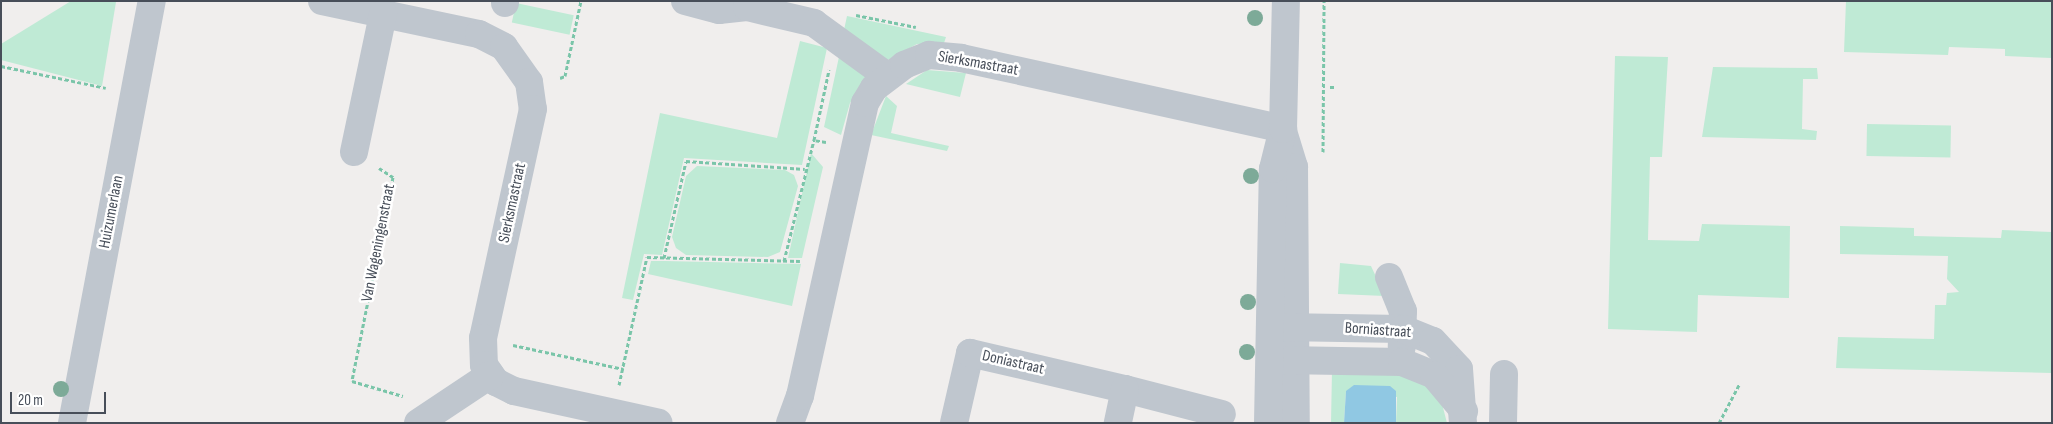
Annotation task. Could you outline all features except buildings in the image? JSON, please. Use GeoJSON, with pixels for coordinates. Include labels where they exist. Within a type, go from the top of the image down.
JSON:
{"type":"FeatureCollection","features":[{"type":"Feature","properties":{"kind":"street","name":"Huizumerlaan"},"geometry":{"type":"LineString","coordinates":[[72,423],[152,1]]}},
{"type":"Feature","properties":{"kind":"street"},"geometry":{"type":"LineString","coordinates":[[322,1],[496,40],[532,92]]}},
{"type":"Feature","properties":{"kind":"street"},"geometry":{"type":"LineString","coordinates":[[686,1],[719,10],[748,4],[814,23],[887,76]]}},
{"type":"Feature","properties":{"kind":"street"},"geometry":{"type":"LineString","coordinates":[[1268,423],[1273,169],[1283,129],[1286,1]]}},
{"type":"Feature","properties":{"kind":"street"},"geometry":{"type":"LineString","coordinates":[[354,152],[384,14]]}},
{"type":"Feature","properties":{"kind":"street","name":"Sierksmastraat"},"geometry":{"type":"LineString","coordinates":[[790,423],[800,396],[853,149],[865,103],[887,76],[920,58],[940,55],[1283,129]]}},
{"type":"Feature","properties":{"kind":"street","name":"Sierksmastraat"},"geometry":{"type":"LineString","coordinates":[[490,375],[484,365],[483,338],[533,110],[532,92]]}},
{"type":"Feature","properties":{"kind":"street"},"geometry":{"type":"LineString","coordinates":[[1283,129],[1294,167],[1298,327],[1296,423]]}},
{"type":"Feature","properties":{"kind":"street"},"geometry":{"type":"LineString","coordinates":[[1389,276],[1403,311],[1402,362]]}},
{"type":"Feature","properties":{"kind":"street","name":"Borniastraat"},"geometry":{"type":"LineString","coordinates":[[1269,327],[1403,329],[1433,341],[1450,355],[1459,369],[1465,420]]}},
{"type":"Feature","properties":{"kind":"street","name":"Doniastraat"},"geometry":{"type":"LineString","coordinates":[[954,423],[970,353],[1222,414]]}},
{"type":"Feature","properties":{"kind":"street","name":"Borniastraat"},"geometry":{"type":"LineString","coordinates":[[1268,360],[1402,362],[1434,376],[1465,420]]}},
{"type":"Feature","properties":{"kind":"street"},"geometry":{"type":"LineString","coordinates":[[1503,423],[1504,374]]}},
{"type":"Feature","properties":{"kind":"street"},"geometry":{"type":"LineString","coordinates":[[420,421],[490,375],[514,391],[659,423]]}},
{"type":"Feature","properties":{"kind":"street"},"geometry":{"type":"LineString","coordinates":[[1118,423],[1125,389]]}},
{"type":"Feature","properties":{"kind":"path"},"geometry":{"type":"LineString","coordinates":[[532,92],[565,76],[581,1]]}},
{"type":"Feature","properties":{"kind":"path"},"geometry":{"type":"LineString","coordinates":[[784,261],[805,169],[814,140],[841,12],[928,30]]}},
{"type":"Feature","properties":{"kind":"path"},"geometry":{"type":"LineString","coordinates":[[1,66],[135,94]]}},
{"type":"Feature","properties":{"kind":"path"},"geometry":{"type":"LineString","coordinates":[[814,140],[853,149]]}},
{"type":"Feature","properties":{"kind":"path","name":"Van Wageningenstraat"},"geometry":{"type":"LineString","coordinates":[[354,152],[393,176],[352,381],[399,392],[420,421]]}},
{"type":"Feature","properties":{"kind":"path"},"geometry":{"type":"LineString","coordinates":[[664,258],[686,161],[805,169]]}},
{"type":"Feature","properties":{"kind":"path"},"geometry":{"type":"LineString","coordinates":[[613,413],[647,257],[784,261],[828,266]]}},
{"type":"Feature","properties":{"kind":"path"},"geometry":{"type":"LineString","coordinates":[[483,338],[623,369]]}},
{"type":"Feature","properties":{"kind":"path"},"geometry":{"type":"LineString","coordinates":[[1719,423],[1740,383]]}},
{"type":"Feature","properties":{"kind":"green space"},"geometry":{"type":"Polygon","coordinates":[[[71,1],[116,2],[102,86],[1,60],[1,44],[71,1]]]}},
{"type":"Feature","properties":{"kind":"green space"},"geometry":{"type":"Polygon","coordinates":[[[1846,1],[2052,1],[2052,58],[2005,56],[2005,49],[1949,47],[1948,55],[1844,52],[1846,1]]]}},
{"type":"Feature","properties":{"kind":"green space"},"geometry":{"type":"Polygon","coordinates":[[[516,3],[574,15],[570,35],[512,23],[516,3]]]}},
{"type":"Feature","properties":{"kind":"green space"},"geometry":{"type":"Polygon","coordinates":[[[847,16],[946,37],[944,43],[917,44],[886,61],[844,30],[847,16]]]}},
{"type":"Feature","properties":{"kind":"green space"},"geometry":{"type":"Polygon","coordinates":[[[800,41],[827,48],[802,165],[684,158],[662,255],[644,254],[633,300],[622,298],[660,113],[777,138],[800,41]]]}},
{"type":"Feature","properties":{"kind":"green space"},"geometry":{"type":"Polygon","coordinates":[[[840,52],[868,75],[850,103],[841,135],[824,127],[840,52]]]}},
{"type":"Feature","properties":{"kind":"green space"},"geometry":{"type":"Polygon","coordinates":[[[1615,56],[1668,57],[1662,157],[1650,157],[1648,240],[1699,241],[1702,224],[1790,226],[1789,298],[1698,295],[1697,332],[1608,329],[1615,56]]]}},
{"type":"Feature","properties":{"kind":"green space"},"geometry":{"type":"Polygon","coordinates":[[[1713,67],[1817,68],[1818,79],[1803,79],[1802,129],[1817,131],[1816,140],[1702,137],[1713,67]]]}},
{"type":"Feature","properties":{"kind":"green space"},"geometry":{"type":"Polygon","coordinates":[[[927,70],[966,73],[960,97],[906,84],[927,70]]]}},
{"type":"Feature","properties":{"kind":"green space"},"geometry":{"type":"Polygon","coordinates":[[[886,96],[897,106],[891,133],[949,146],[947,151],[871,135],[886,96]]]}},
{"type":"Feature","properties":{"kind":"green space"},"geometry":{"type":"Polygon","coordinates":[[[1867,124],[1951,125],[1950,157],[1866,156],[1867,124]]]}},
{"type":"Feature","properties":{"kind":"green space"},"geometry":{"type":"Polygon","coordinates":[[[811,153],[823,167],[802,258],[788,258],[811,153]]]}},
{"type":"Feature","properties":{"kind":"green space"},"geometry":{"type":"Polygon","coordinates":[[[697,166],[785,170],[794,175],[798,186],[780,252],[768,257],[686,255],[676,248],[672,237],[686,176],[697,166]]]}},
{"type":"Feature","properties":{"kind":"green space"},"geometry":{"type":"Polygon","coordinates":[[[1840,226],[1914,228],[1914,236],[2001,238],[2002,230],[2052,232],[2052,373],[1836,368],[1838,337],[1934,339],[1935,305],[1946,305],[1947,293],[1959,292],[1947,279],[1948,256],[1840,254],[1840,226]]]}},
{"type":"Feature","properties":{"kind":"green space"},"geometry":{"type":"Polygon","coordinates":[[[651,261],[801,264],[792,306],[648,274],[651,261]]]}},
{"type":"Feature","properties":{"kind":"green space"},"geometry":{"type":"Polygon","coordinates":[[[1340,263],[1371,266],[1385,296],[1338,294],[1340,263]]]}},
{"type":"Feature","properties":{"kind":"green space"},"geometry":{"type":"Polygon","coordinates":[[[1332,370],[1408,373],[1440,396],[1447,423],[1396,423],[1397,397],[1346,391],[1344,423],[1331,423],[1332,370]]]}},
{"type":"Feature","properties":{"kind":"water"},"geometry":{"type":"Polygon","coordinates":[[[1354,385],[1390,386],[1396,391],[1396,423],[1344,423],[1346,391],[1354,385]]]}}]}
